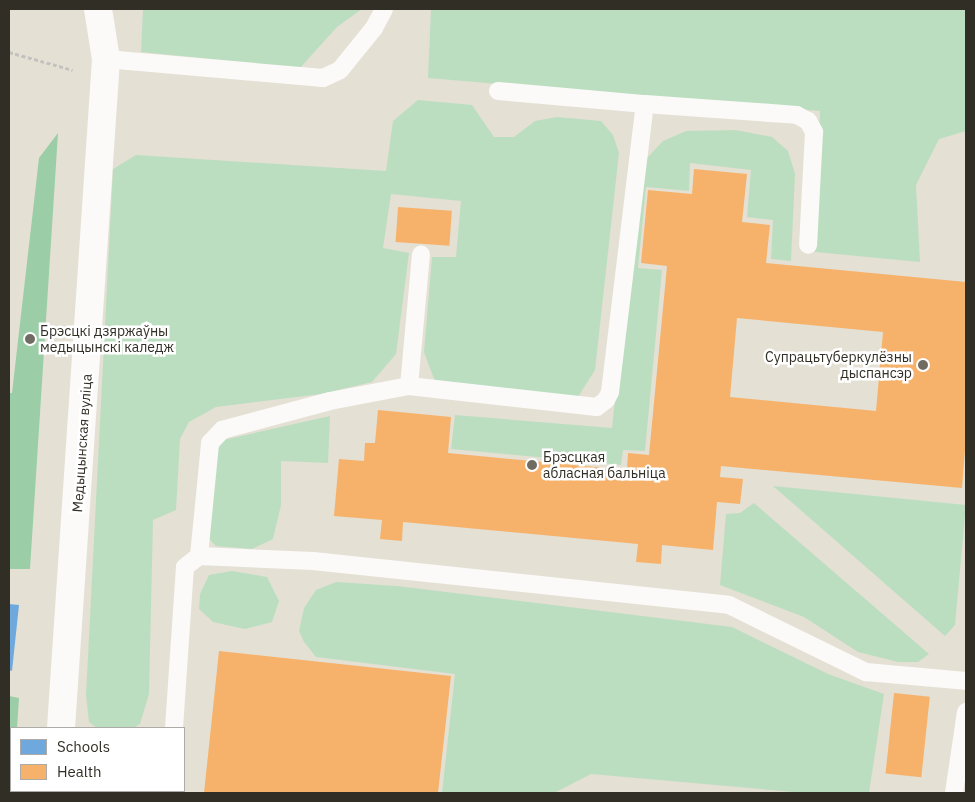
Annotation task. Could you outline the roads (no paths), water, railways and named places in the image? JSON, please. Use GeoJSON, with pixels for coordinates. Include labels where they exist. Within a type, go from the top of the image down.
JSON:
{"type":"FeatureCollection","features":[{"type":"Feature","properties":{"kind":"street","name":"Медыцынская вуліца"},"geometry":{"type":"LineString","coordinates":[[61,727],[106,69],[98,9]]}},
{"type":"Feature","properties":{"kind":"lane"},"geometry":{"type":"LineString","coordinates":[[106,69],[323,78],[340,70],[374,28],[384,9]]}},
{"type":"Feature","properties":{"kind":"lane"},"geometry":{"type":"LineString","coordinates":[[498,91],[797,115],[808,121],[814,132],[808,245]]}},
{"type":"Feature","properties":{"kind":"lane"},"geometry":{"type":"LineString","coordinates":[[199,556],[210,443],[222,430],[330,402],[408,386],[597,407],[606,400],[610,392],[645,104]]}},
{"type":"Feature","properties":{"kind":"lane"},"geometry":{"type":"LineString","coordinates":[[408,386],[422,255]]}},
{"type":"Feature","properties":{"kind":"lane"},"geometry":{"type":"LineString","coordinates":[[174,727],[185,566],[199,556],[313,561],[730,605],[866,672],[966,681]]}},
{"type":"Feature","properties":{"kind":"lane"},"geometry":{"type":"LineString","coordinates":[[954,793],[966,712]]}},
{"type":"Feature","properties":{"kind":"place","name":"Брэсцкі дзяржаўны медыцынскі каледж"},"geometry":{"type":"Point","coordinates":[30,339]}},
{"type":"Feature","properties":{"kind":"place","name":"Супрацьтуберкулёзны дыспансэр"},"geometry":{"type":"Point","coordinates":[923,365]}},
{"type":"Feature","properties":{"kind":"place","name":"Брэсцкая абласная бальніца"},"geometry":{"type":"Point","coordinates":[532,465]}}]}
